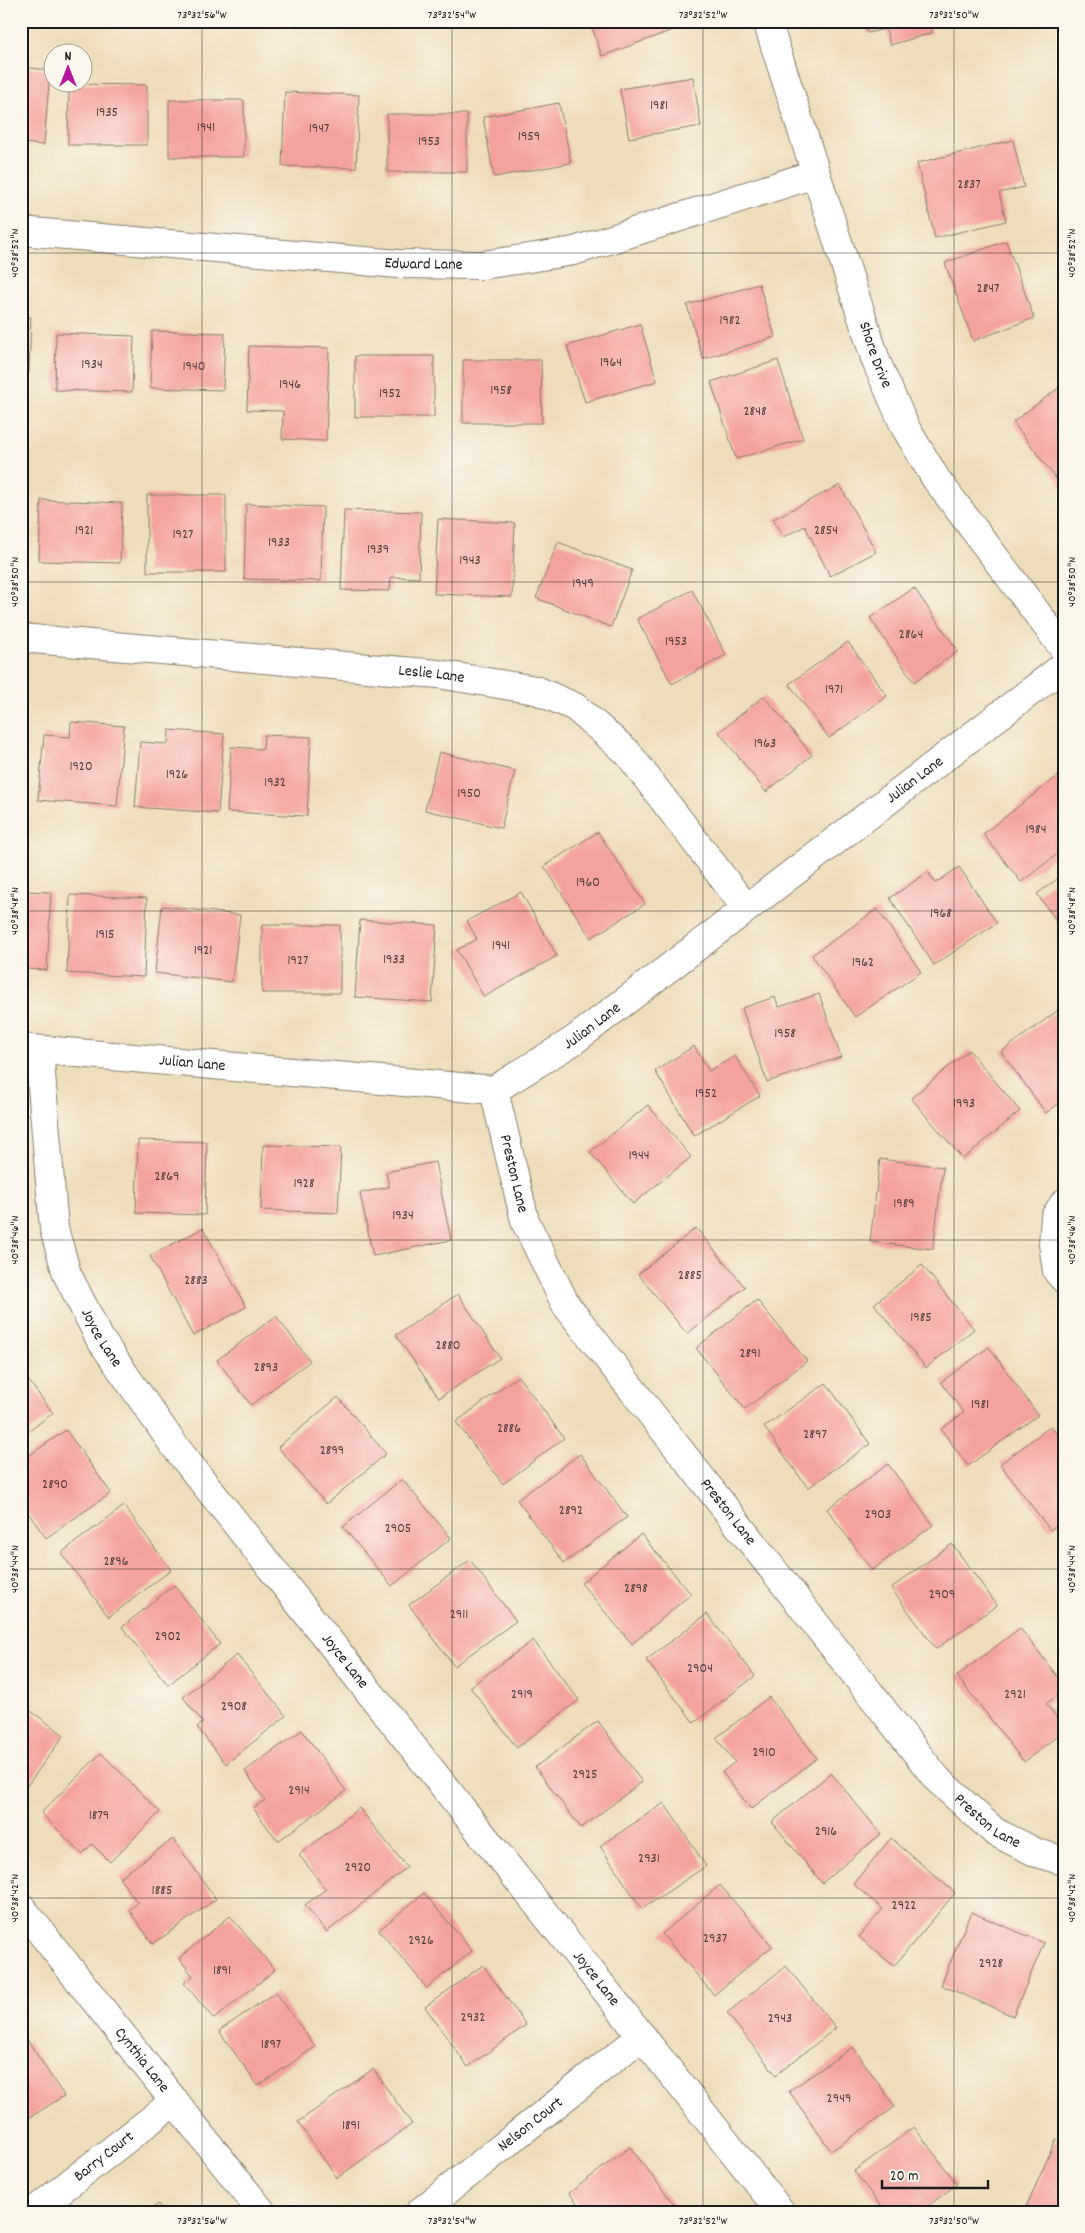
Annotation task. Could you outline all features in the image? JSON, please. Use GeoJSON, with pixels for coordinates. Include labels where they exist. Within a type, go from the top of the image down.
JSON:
{"type":"FeatureCollection","features":[{"type":"Feature","properties":{"kind":"street","name":"Shore Drive"},"geometry":{"type":"LineString","coordinates":[[767,21],[876,361],[905,427],[936,479],[1064,649]]}},
{"type":"Feature","properties":{"kind":"street","name":"Edward Lane"},"geometry":{"type":"LineString","coordinates":[[21,232],[398,264],[483,265],[574,251],[815,174]]}},
{"type":"Feature","properties":{"kind":"street","name":"Leslie Lane"},"geometry":{"type":"LineString","coordinates":[[21,638],[438,674],[536,690],[575,708],[627,752],[746,908]]}},
{"type":"Feature","properties":{"kind":"street","name":"Julian Lane"},"geometry":{"type":"LineString","coordinates":[[30,1049],[494,1090],[573,1041],[1064,666]]}},
{"type":"Feature","properties":{"kind":"street","name":"Joyce Lane"},"geometry":{"type":"LineString","coordinates":[[30,1049],[54,1229],[67,1274],[100,1340],[173,1444],[781,2212]]}},
{"type":"Feature","properties":{"kind":"street","name":"Preston Lane"},"geometry":{"type":"LineString","coordinates":[[494,1090],[525,1221],[566,1304],[937,1779],[995,1832],[1037,1853],[1064,1861]]}},
{"type":"Feature","properties":{"kind":"street"},"geometry":{"type":"LineString","coordinates":[[1064,1203],[1055,1218],[1053,1244],[1056,1271],[1064,1280]]}},
{"type":"Feature","properties":{"kind":"street","name":"Cynthia Lane"},"geometry":{"type":"LineString","coordinates":[[21,1908],[262,2212]]}},
{"type":"Feature","properties":{"kind":"street","name":"Nelson Court"},"geometry":{"type":"LineString","coordinates":[[420,2212],[642,2036]]}},
{"type":"Feature","properties":{"kind":"street","name":"Barry Court"},"geometry":{"type":"LineString","coordinates":[[33,2212],[175,2101]]}},
{"type":"Feature","properties":{"kind":"building"},"geometry":{"type":"Polygon","coordinates":[[[332,21],[375,21],[375,24],[332,24],[332,21]]]}},
{"type":"Feature","properties":{"kind":"building"},"geometry":{"type":"Polygon","coordinates":[[[590,21],[669,21],[673,30],[602,56],[590,21]]]}},
{"type":"Feature","properties":{"kind":"building"},"geometry":{"type":"Polygon","coordinates":[[[864,21],[929,21],[932,33],[890,45],[886,29],[867,33],[864,21]]]}},
{"type":"Feature","properties":{"kind":"building"},"geometry":{"type":"Polygon","coordinates":[[[21,67],[42,69],[42,92],[48,92],[44,145],[21,143],[21,67]]]}},
{"type":"Feature","properties":{"kind":"building"},"geometry":{"type":"Polygon","coordinates":[[[693,77],[701,126],[629,138],[620,89],[693,77]]]}},
{"type":"Feature","properties":{"kind":"building"},"geometry":{"type":"Polygon","coordinates":[[[92,84],[147,85],[147,145],[68,145],[69,92],[92,92],[92,84]]]}},
{"type":"Feature","properties":{"kind":"building"},"geometry":{"type":"Polygon","coordinates":[[[285,92],[359,95],[356,168],[282,166],[285,92]]]}},
{"type":"Feature","properties":{"kind":"building"},"geometry":{"type":"Polygon","coordinates":[[[169,100],[244,100],[244,157],[169,157],[169,100]]]}},
{"type":"Feature","properties":{"kind":"building"},"geometry":{"type":"Polygon","coordinates":[[[559,103],[571,163],[494,177],[483,117],[559,103]]]}},
{"type":"Feature","properties":{"kind":"building"},"geometry":{"type":"Polygon","coordinates":[[[387,114],[467,114],[467,172],[387,172],[387,114]]]}},
{"type":"Feature","properties":{"kind":"building"},"geometry":{"type":"Polygon","coordinates":[[[1013,140],[1024,187],[999,193],[1006,221],[935,238],[917,163],[1013,140]]]}},
{"type":"Feature","properties":{"kind":"building"},"geometry":{"type":"Polygon","coordinates":[[[1006,241],[1034,318],[973,341],[945,263],[1006,241]]]}},
{"type":"Feature","properties":{"kind":"building"},"geometry":{"type":"Polygon","coordinates":[[[759,284],[775,337],[703,359],[687,305],[759,284]]]}},
{"type":"Feature","properties":{"kind":"building"},"geometry":{"type":"Polygon","coordinates":[[[21,317],[31,317],[29,373],[21,373],[21,317]]]}},
{"type":"Feature","properties":{"kind":"building"},"geometry":{"type":"Polygon","coordinates":[[[640,324],[657,381],[585,402],[567,346],[640,324]]]}},
{"type":"Feature","properties":{"kind":"building"},"geometry":{"type":"Polygon","coordinates":[[[152,331],[225,333],[223,390],[150,388],[152,331]]]}},
{"type":"Feature","properties":{"kind":"building"},"geometry":{"type":"Polygon","coordinates":[[[56,333],[134,336],[132,392],[55,390],[56,333]]]}},
{"type":"Feature","properties":{"kind":"building"},"geometry":{"type":"Polygon","coordinates":[[[249,346],[329,348],[326,441],[282,439],[283,411],[247,410],[249,346]]]}},
{"type":"Feature","properties":{"kind":"building"},"geometry":{"type":"Polygon","coordinates":[[[355,356],[434,356],[434,417],[355,417],[355,356]]]}},
{"type":"Feature","properties":{"kind":"building"},"geometry":{"type":"Polygon","coordinates":[[[463,360],[541,360],[542,423],[463,423],[463,360]]]}},
{"type":"Feature","properties":{"kind":"building"},"geometry":{"type":"Polygon","coordinates":[[[778,360],[803,439],[736,459],[711,382],[778,360]]]}},
{"type":"Feature","properties":{"kind":"building"},"geometry":{"type":"Polygon","coordinates":[[[1064,384],[1064,489],[1013,422],[1064,384]]]}},
{"type":"Feature","properties":{"kind":"building"},"geometry":{"type":"Polygon","coordinates":[[[840,485],[876,552],[830,576],[805,526],[783,537],[773,519],[840,485]]]}},
{"type":"Feature","properties":{"kind":"building"},"geometry":{"type":"Polygon","coordinates":[[[147,495],[226,495],[226,572],[147,572],[147,495]]]}},
{"type":"Feature","properties":{"kind":"building"},"geometry":{"type":"Polygon","coordinates":[[[41,500],[122,503],[120,563],[39,561],[41,500]]]}},
{"type":"Feature","properties":{"kind":"building"},"geometry":{"type":"Polygon","coordinates":[[[246,504],[323,507],[321,581],[244,579],[246,504]]]}},
{"type":"Feature","properties":{"kind":"building"},"geometry":{"type":"Polygon","coordinates":[[[344,510],[421,512],[419,578],[391,577],[390,591],[341,590],[344,510]]]}},
{"type":"Feature","properties":{"kind":"building"},"geometry":{"type":"Polygon","coordinates":[[[438,519],[515,523],[512,597],[434,594],[438,519]]]}},
{"type":"Feature","properties":{"kind":"building"},"geometry":{"type":"Polygon","coordinates":[[[558,542],[632,570],[611,627],[536,598],[558,542]]]}},
{"type":"Feature","properties":{"kind":"building"},"geometry":{"type":"Polygon","coordinates":[[[914,588],[958,651],[914,682],[870,618],[914,588]]]}},
{"type":"Feature","properties":{"kind":"building"},"geometry":{"type":"Polygon","coordinates":[[[692,590],[726,655],[672,684],[637,619],[692,590]]]}},
{"type":"Feature","properties":{"kind":"building"},"geometry":{"type":"Polygon","coordinates":[[[848,642],[887,696],[829,738],[789,684],[848,642]]]}},
{"type":"Feature","properties":{"kind":"building"},"geometry":{"type":"Polygon","coordinates":[[[764,696],[812,755],[766,792],[719,732],[764,696]]]}},
{"type":"Feature","properties":{"kind":"building"},"geometry":{"type":"Polygon","coordinates":[[[21,717],[24,718],[23,751],[21,751],[21,717]]]}},
{"type":"Feature","properties":{"kind":"building"},"geometry":{"type":"Polygon","coordinates":[[[71,722],[124,726],[117,806],[38,800],[44,735],[70,737],[71,722]]]}},
{"type":"Feature","properties":{"kind":"building"},"geometry":{"type":"Polygon","coordinates":[[[169,730],[224,734],[218,813],[135,807],[140,742],[168,744],[169,730]]]}},
{"type":"Feature","properties":{"kind":"building"},"geometry":{"type":"Polygon","coordinates":[[[264,735],[311,737],[307,816],[227,812],[231,747],[263,749],[264,735]]]}},
{"type":"Feature","properties":{"kind":"building"},"geometry":{"type":"Polygon","coordinates":[[[439,752],[515,771],[501,828],[425,810],[439,752]]]}},
{"type":"Feature","properties":{"kind":"building"},"geometry":{"type":"Polygon","coordinates":[[[1058,776],[1064,783],[1064,849],[1021,882],[983,834],[1058,776]]]}},
{"type":"Feature","properties":{"kind":"building"},"geometry":{"type":"Polygon","coordinates":[[[598,832],[645,904],[591,938],[544,866],[598,832]]]}},
{"type":"Feature","properties":{"kind":"building"},"geometry":{"type":"Polygon","coordinates":[[[959,867],[997,923],[934,965],[890,898],[928,872],[936,883],[959,867]]]}},
{"type":"Feature","properties":{"kind":"building"},"geometry":{"type":"Polygon","coordinates":[[[1064,874],[1064,931],[1037,894],[1064,874]]]}},
{"type":"Feature","properties":{"kind":"building"},"geometry":{"type":"Polygon","coordinates":[[[21,891],[51,892],[47,970],[21,969],[21,891]]]}},
{"type":"Feature","properties":{"kind":"building"},"geometry":{"type":"Polygon","coordinates":[[[521,892],[557,956],[484,997],[457,950],[477,939],[467,921],[521,892]]]}},
{"type":"Feature","properties":{"kind":"building"},"geometry":{"type":"Polygon","coordinates":[[[70,895],[147,898],[144,977],[67,973],[70,895]]]}},
{"type":"Feature","properties":{"kind":"building"},"geometry":{"type":"Polygon","coordinates":[[[162,906],[240,915],[232,982],[155,973],[162,906]]]}},
{"type":"Feature","properties":{"kind":"building"},"geometry":{"type":"Polygon","coordinates":[[[877,909],[921,972],[855,1017],[812,955],[877,909]]]}},
{"type":"Feature","properties":{"kind":"building"},"geometry":{"type":"Polygon","coordinates":[[[360,920],[437,925],[432,1002],[355,997],[360,920]]]}},
{"type":"Feature","properties":{"kind":"building"},"geometry":{"type":"Polygon","coordinates":[[[262,925],[340,925],[340,993],[262,993],[262,925]]]}},
{"type":"Feature","properties":{"kind":"building"},"geometry":{"type":"Polygon","coordinates":[[[819,994],[841,1057],[767,1082],[742,1008],[775,997],[779,1007],[819,994]]]}},
{"type":"Feature","properties":{"kind":"building"},"geometry":{"type":"Polygon","coordinates":[[[1061,1008],[1064,1011],[1064,1100],[1046,1113],[1001,1052],[1061,1008]]]}},
{"type":"Feature","properties":{"kind":"building"},"geometry":{"type":"Polygon","coordinates":[[[694,1046],[709,1071],[735,1056],[760,1096],[694,1136],[655,1071],[694,1046]]]}},
{"type":"Feature","properties":{"kind":"building"},"geometry":{"type":"Polygon","coordinates":[[[969,1050],[1020,1111],[963,1159],[911,1098],[969,1050]]]}},
{"type":"Feature","properties":{"kind":"building"},"geometry":{"type":"Polygon","coordinates":[[[648,1105],[691,1157],[633,1204],[590,1152],[648,1105]]]}},
{"type":"Feature","properties":{"kind":"building"},"geometry":{"type":"Polygon","coordinates":[[[138,1140],[207,1142],[205,1215],[136,1213],[138,1140]]]}},
{"type":"Feature","properties":{"kind":"building"},"geometry":{"type":"Polygon","coordinates":[[[263,1145],[341,1147],[338,1213],[261,1210],[263,1145]]]}},
{"type":"Feature","properties":{"kind":"building"},"geometry":{"type":"Polygon","coordinates":[[[880,1159],[943,1167],[933,1249],[870,1242],[880,1159]]]}},
{"type":"Feature","properties":{"kind":"building"},"geometry":{"type":"Polygon","coordinates":[[[435,1162],[451,1240],[373,1256],[360,1193],[389,1187],[386,1172],[435,1162]]]}},
{"type":"Feature","properties":{"kind":"building"},"geometry":{"type":"Polygon","coordinates":[[[203,1228],[246,1307],[193,1336],[150,1256],[203,1228]]]}},
{"type":"Feature","properties":{"kind":"building"},"geometry":{"type":"Polygon","coordinates":[[[696,1228],[745,1287],[687,1334],[638,1274],[696,1228]]]}},
{"type":"Feature","properties":{"kind":"building"},"geometry":{"type":"Polygon","coordinates":[[[922,1265],[974,1329],[926,1368],[874,1304],[922,1265]]]}},
{"type":"Feature","properties":{"kind":"building"},"geometry":{"type":"Polygon","coordinates":[[[458,1294],[500,1358],[439,1398],[396,1335],[458,1294]]]}},
{"type":"Feature","properties":{"kind":"building"},"geometry":{"type":"Polygon","coordinates":[[[757,1300],[807,1361],[745,1409],[696,1348],[757,1300]]]}},
{"type":"Feature","properties":{"kind":"building"},"geometry":{"type":"Polygon","coordinates":[[[276,1316],[310,1361],[251,1405],[217,1360],[276,1316]]]}},
{"type":"Feature","properties":{"kind":"building"},"geometry":{"type":"Polygon","coordinates":[[[989,1347],[1038,1415],[968,1466],[941,1429],[964,1413],[941,1382],[989,1347]]]}},
{"type":"Feature","properties":{"kind":"building"},"geometry":{"type":"Polygon","coordinates":[[[21,1371],[53,1413],[21,1437],[21,1371]]]}},
{"type":"Feature","properties":{"kind":"building"},"geometry":{"type":"Polygon","coordinates":[[[518,1376],[564,1438],[503,1484],[456,1422],[518,1376]]]}},
{"type":"Feature","properties":{"kind":"building"},"geometry":{"type":"Polygon","coordinates":[[[826,1383],[870,1444],[808,1488],[764,1427],[826,1383]]]}},
{"type":"Feature","properties":{"kind":"building"},"geometry":{"type":"Polygon","coordinates":[[[338,1397],[386,1454],[326,1504],[278,1447],[338,1397]]]}},
{"type":"Feature","properties":{"kind":"building"},"geometry":{"type":"Polygon","coordinates":[[[1051,1426],[1064,1443],[1064,1520],[1050,1530],[1000,1464],[1051,1426]]]}},
{"type":"Feature","properties":{"kind":"building"},"geometry":{"type":"Polygon","coordinates":[[[66,1430],[111,1493],[46,1538],[21,1503],[21,1461],[66,1430]]]}},
{"type":"Feature","properties":{"kind":"building"},"geometry":{"type":"Polygon","coordinates":[[[580,1454],[627,1517],[564,1563],[517,1500],[580,1454]]]}},
{"type":"Feature","properties":{"kind":"building"},"geometry":{"type":"Polygon","coordinates":[[[888,1464],[933,1525],[872,1570],[827,1509],[888,1464]]]}},
{"type":"Feature","properties":{"kind":"building"},"geometry":{"type":"Polygon","coordinates":[[[402,1479],[451,1538],[392,1586],[343,1527],[402,1479]]]}},
{"type":"Feature","properties":{"kind":"building"},"geometry":{"type":"Polygon","coordinates":[[[124,1506],[171,1570],[109,1617],[61,1553],[124,1506]]]}},
{"type":"Feature","properties":{"kind":"building"},"geometry":{"type":"Polygon","coordinates":[[[641,1534],[691,1594],[632,1644],[581,1583],[641,1534]]]}},
{"type":"Feature","properties":{"kind":"building"},"geometry":{"type":"Polygon","coordinates":[[[952,1544],[997,1605],[936,1649],[891,1588],[952,1544]]]}},
{"type":"Feature","properties":{"kind":"building"},"geometry":{"type":"Polygon","coordinates":[[[470,1560],[516,1621],[454,1666],[409,1605],[470,1560]]]}},
{"type":"Feature","properties":{"kind":"building"},"geometry":{"type":"Polygon","coordinates":[[[174,1585],[220,1644],[168,1685],[122,1627],[174,1585]]]}},
{"type":"Feature","properties":{"kind":"building"},"geometry":{"type":"Polygon","coordinates":[[[707,1614],[755,1676],[694,1723],[646,1660],[707,1614]]]}},
{"type":"Feature","properties":{"kind":"building"},"geometry":{"type":"Polygon","coordinates":[[[1020,1628],[1064,1685],[1064,1690],[1046,1704],[1064,1727],[1064,1731],[1024,1762],[957,1676],[1020,1628]]]}},
{"type":"Feature","properties":{"kind":"building"},"geometry":{"type":"Polygon","coordinates":[[[533,1640],[579,1700],[517,1748],[470,1687],[533,1640]]]}},
{"type":"Feature","properties":{"kind":"building"},"geometry":{"type":"Polygon","coordinates":[[[237,1655],[286,1716],[226,1764],[197,1727],[203,1723],[183,1697],[237,1655]]]}},
{"type":"Feature","properties":{"kind":"building"},"geometry":{"type":"Polygon","coordinates":[[[769,1697],[817,1758],[751,1809],[722,1772],[735,1762],[716,1738],[769,1697]]]}},
{"type":"Feature","properties":{"kind":"building"},"geometry":{"type":"Polygon","coordinates":[[[21,1704],[64,1735],[21,1794],[21,1704]]]}},
{"type":"Feature","properties":{"kind":"building"},"geometry":{"type":"Polygon","coordinates":[[[598,1721],[642,1782],[581,1828],[535,1767],[598,1721]]]}},
{"type":"Feature","properties":{"kind":"building"},"geometry":{"type":"Polygon","coordinates":[[[302,1730],[346,1791],[278,1841],[253,1808],[265,1800],[245,1771],[302,1730]]]}},
{"type":"Feature","properties":{"kind":"building"},"geometry":{"type":"Polygon","coordinates":[[[101,1753],[160,1812],[110,1862],[92,1844],[82,1854],[41,1813],[101,1753]]]}},
{"type":"Feature","properties":{"kind":"building"},"geometry":{"type":"Polygon","coordinates":[[[831,1773],[881,1834],[822,1883],[772,1822],[831,1773]]]}},
{"type":"Feature","properties":{"kind":"building"},"geometry":{"type":"Polygon","coordinates":[[[664,1803],[706,1866],[642,1909],[600,1846],[664,1803]]]}},
{"type":"Feature","properties":{"kind":"building"},"geometry":{"type":"Polygon","coordinates":[[[359,1808],[407,1867],[327,1932],[305,1905],[326,1889],[299,1855],[359,1808]]]}},
{"type":"Feature","properties":{"kind":"building"},"geometry":{"type":"Polygon","coordinates":[[[891,1838],[955,1893],[894,1966],[859,1937],[883,1909],[853,1884],[891,1838]]]}},
{"type":"Feature","properties":{"kind":"building"},"geometry":{"type":"Polygon","coordinates":[[[173,1839],[216,1899],[153,1944],[129,1910],[138,1903],[119,1878],[173,1839]]]}},
{"type":"Feature","properties":{"kind":"building"},"geometry":{"type":"Polygon","coordinates":[[[720,1885],[772,1946],[714,1995],[662,1934],[720,1885]]]}},
{"type":"Feature","properties":{"kind":"building"},"geometry":{"type":"Polygon","coordinates":[[[424,1893],[472,1951],[427,1988],[379,1930],[424,1893]]]}},
{"type":"Feature","properties":{"kind":"building"},"geometry":{"type":"Polygon","coordinates":[[[971,1912],[1044,1943],[1013,2016],[941,1985],[971,1912]]]}},
{"type":"Feature","properties":{"kind":"building"},"geometry":{"type":"Polygon","coordinates":[[[230,1916],[275,1970],[214,2019],[184,1983],[193,1976],[179,1958],[230,1916]]]}},
{"type":"Feature","properties":{"kind":"building"},"geometry":{"type":"Polygon","coordinates":[[[483,1965],[526,2025],[468,2067],[425,2007],[483,1965]]]}},
{"type":"Feature","properties":{"kind":"building"},"geometry":{"type":"Polygon","coordinates":[[[786,1966],[836,2028],[776,2075],[727,2013],[786,1966]]]}},
{"type":"Feature","properties":{"kind":"building"},"geometry":{"type":"Polygon","coordinates":[[[276,1992],[315,2047],[258,2086],[219,2031],[276,1992]]]}},
{"type":"Feature","properties":{"kind":"building"},"geometry":{"type":"Polygon","coordinates":[[[28,2041],[64,2096],[21,2123],[21,2045],[28,2041]]]}},
{"type":"Feature","properties":{"kind":"building"},"geometry":{"type":"Polygon","coordinates":[[[853,2047],[895,2107],[831,2151],[789,2091],[853,2047]]]}},
{"type":"Feature","properties":{"kind":"building"},"geometry":{"type":"Polygon","coordinates":[[[373,2069],[412,2124],[337,2178],[298,2122],[373,2069]]]}},
{"type":"Feature","properties":{"kind":"building"},"geometry":{"type":"Polygon","coordinates":[[[914,2127],[957,2184],[920,2212],[885,2212],[854,2171],[914,2127]]]}},
{"type":"Feature","properties":{"kind":"building"},"geometry":{"type":"Polygon","coordinates":[[[1056,2139],[1064,2143],[1064,2212],[1024,2212],[1056,2139]]]}},
{"type":"Feature","properties":{"kind":"building"},"geometry":{"type":"Polygon","coordinates":[[[630,2147],[676,2207],[670,2212],[584,2212],[569,2193],[630,2147]]]}},
{"type":"Feature","properties":{"kind":"building"},"geometry":{"type":"Polygon","coordinates":[[[158,2204],[164,2212],[149,2212],[158,2204]]]}}]}
